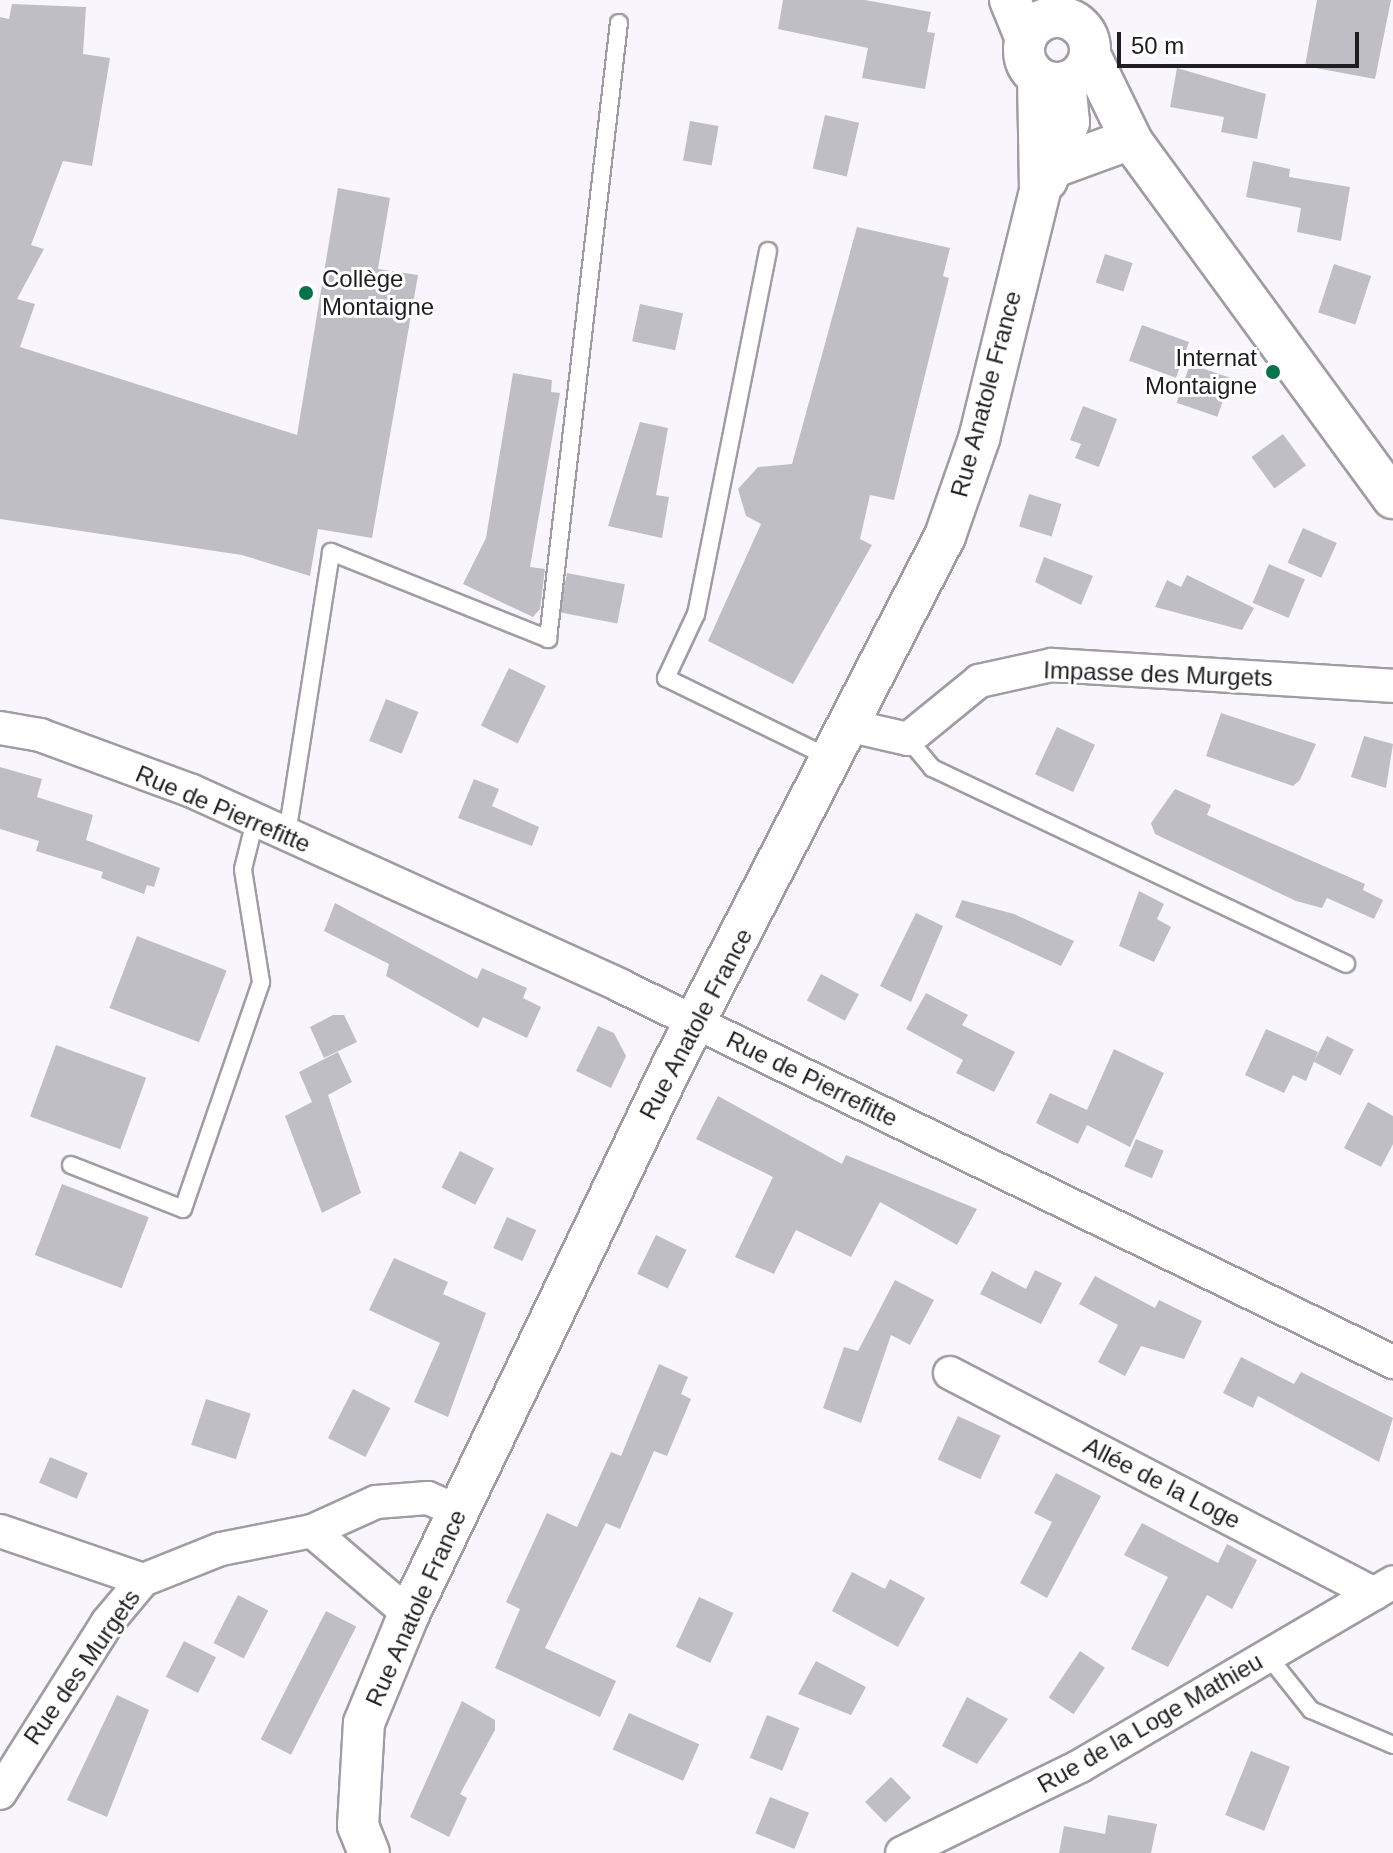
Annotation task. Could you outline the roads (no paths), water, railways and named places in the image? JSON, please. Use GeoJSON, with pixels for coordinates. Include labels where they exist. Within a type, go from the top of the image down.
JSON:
{"type":"FeatureCollection","features":[{"type":"Feature","properties":{"kind":"street"},"geometry":{"type":"LineString","coordinates":[[1010,0],[1059,33],[1127,143],[1393,498]]}},
{"type":"Feature","properties":{"kind":"street","name":"Rue Anatole France"},"geometry":{"type":"LineString","coordinates":[[369,1853],[358,1826],[364,1723],[409,1614],[694,1021],[843,743],[950,522],[979,439],[1048,178],[1059,33]]}},
{"type":"Feature","properties":{"kind":"street"},"geometry":{"type":"LineString","coordinates":[[1048,178],[1127,143]]}},
{"type":"Feature","properties":{"kind":"street","name":"Impasse des Murgets"},"geometry":{"type":"LineString","coordinates":[[908,739],[979,681],[1052,665],[1393,686]]}},
{"type":"Feature","properties":{"kind":"street","name":"Rue de Pierrefitte"},"geometry":{"type":"LineString","coordinates":[[0,728],[40,735],[287,834],[694,1021],[1393,1362]]}},
{"type":"Feature","properties":{"kind":"street"},"geometry":{"type":"LineString","coordinates":[[843,743],[908,739]]}},
{"type":"Feature","properties":{"kind":"street","name":"Allée de la Loge"},"geometry":{"type":"LineString","coordinates":[[950,1373],[1384,1588]]}},
{"type":"Feature","properties":{"kind":"street","name":"Rue des Murgets"},"geometry":{"type":"LineString","coordinates":[[0,1793],[107,1623],[143,1580],[221,1549],[312,1531],[376,1502],[428,1498],[459,1512]]}},
{"type":"Feature","properties":{"kind":"street"},"geometry":{"type":"LineString","coordinates":[[0,1531],[143,1580]]}},
{"type":"Feature","properties":{"kind":"street"},"geometry":{"type":"LineString","coordinates":[[312,1531],[409,1614]]}},
{"type":"Feature","properties":{"kind":"street","name":"Rue de la Loge Mathieu"},"geometry":{"type":"LineString","coordinates":[[902,1853],[1080,1766],[1384,1588]]}},
{"type":"Feature","properties":{"kind":"lane"},"geometry":{"type":"LineString","coordinates":[[287,834],[331,552],[548,639],[619,23]]}},
{"type":"Feature","properties":{"kind":"lane"},"geometry":{"type":"LineString","coordinates":[[768,251],[696,614],[666,678],[843,743]]}},
{"type":"Feature","properties":{"kind":"lane"},"geometry":{"type":"LineString","coordinates":[[908,739],[932,768],[1346,964]]}},
{"type":"Feature","properties":{"kind":"lane"},"geometry":{"type":"LineString","coordinates":[[71,1165],[183,1209],[261,982],[243,869],[255,821]]}},
{"type":"Feature","properties":{"kind":"lane"},"geometry":{"type":"LineString","coordinates":[[1268,1656],[1311,1710],[1393,1745]]}},
{"type":"Feature","properties":{"kind":"place","name":"Collège Montaigne"},"geometry":{"type":"Point","coordinates":[306,293]}},
{"type":"Feature","properties":{"kind":"place","name":"Internat Montaigne"},"geometry":{"type":"Point","coordinates":[1273,372]}}]}
